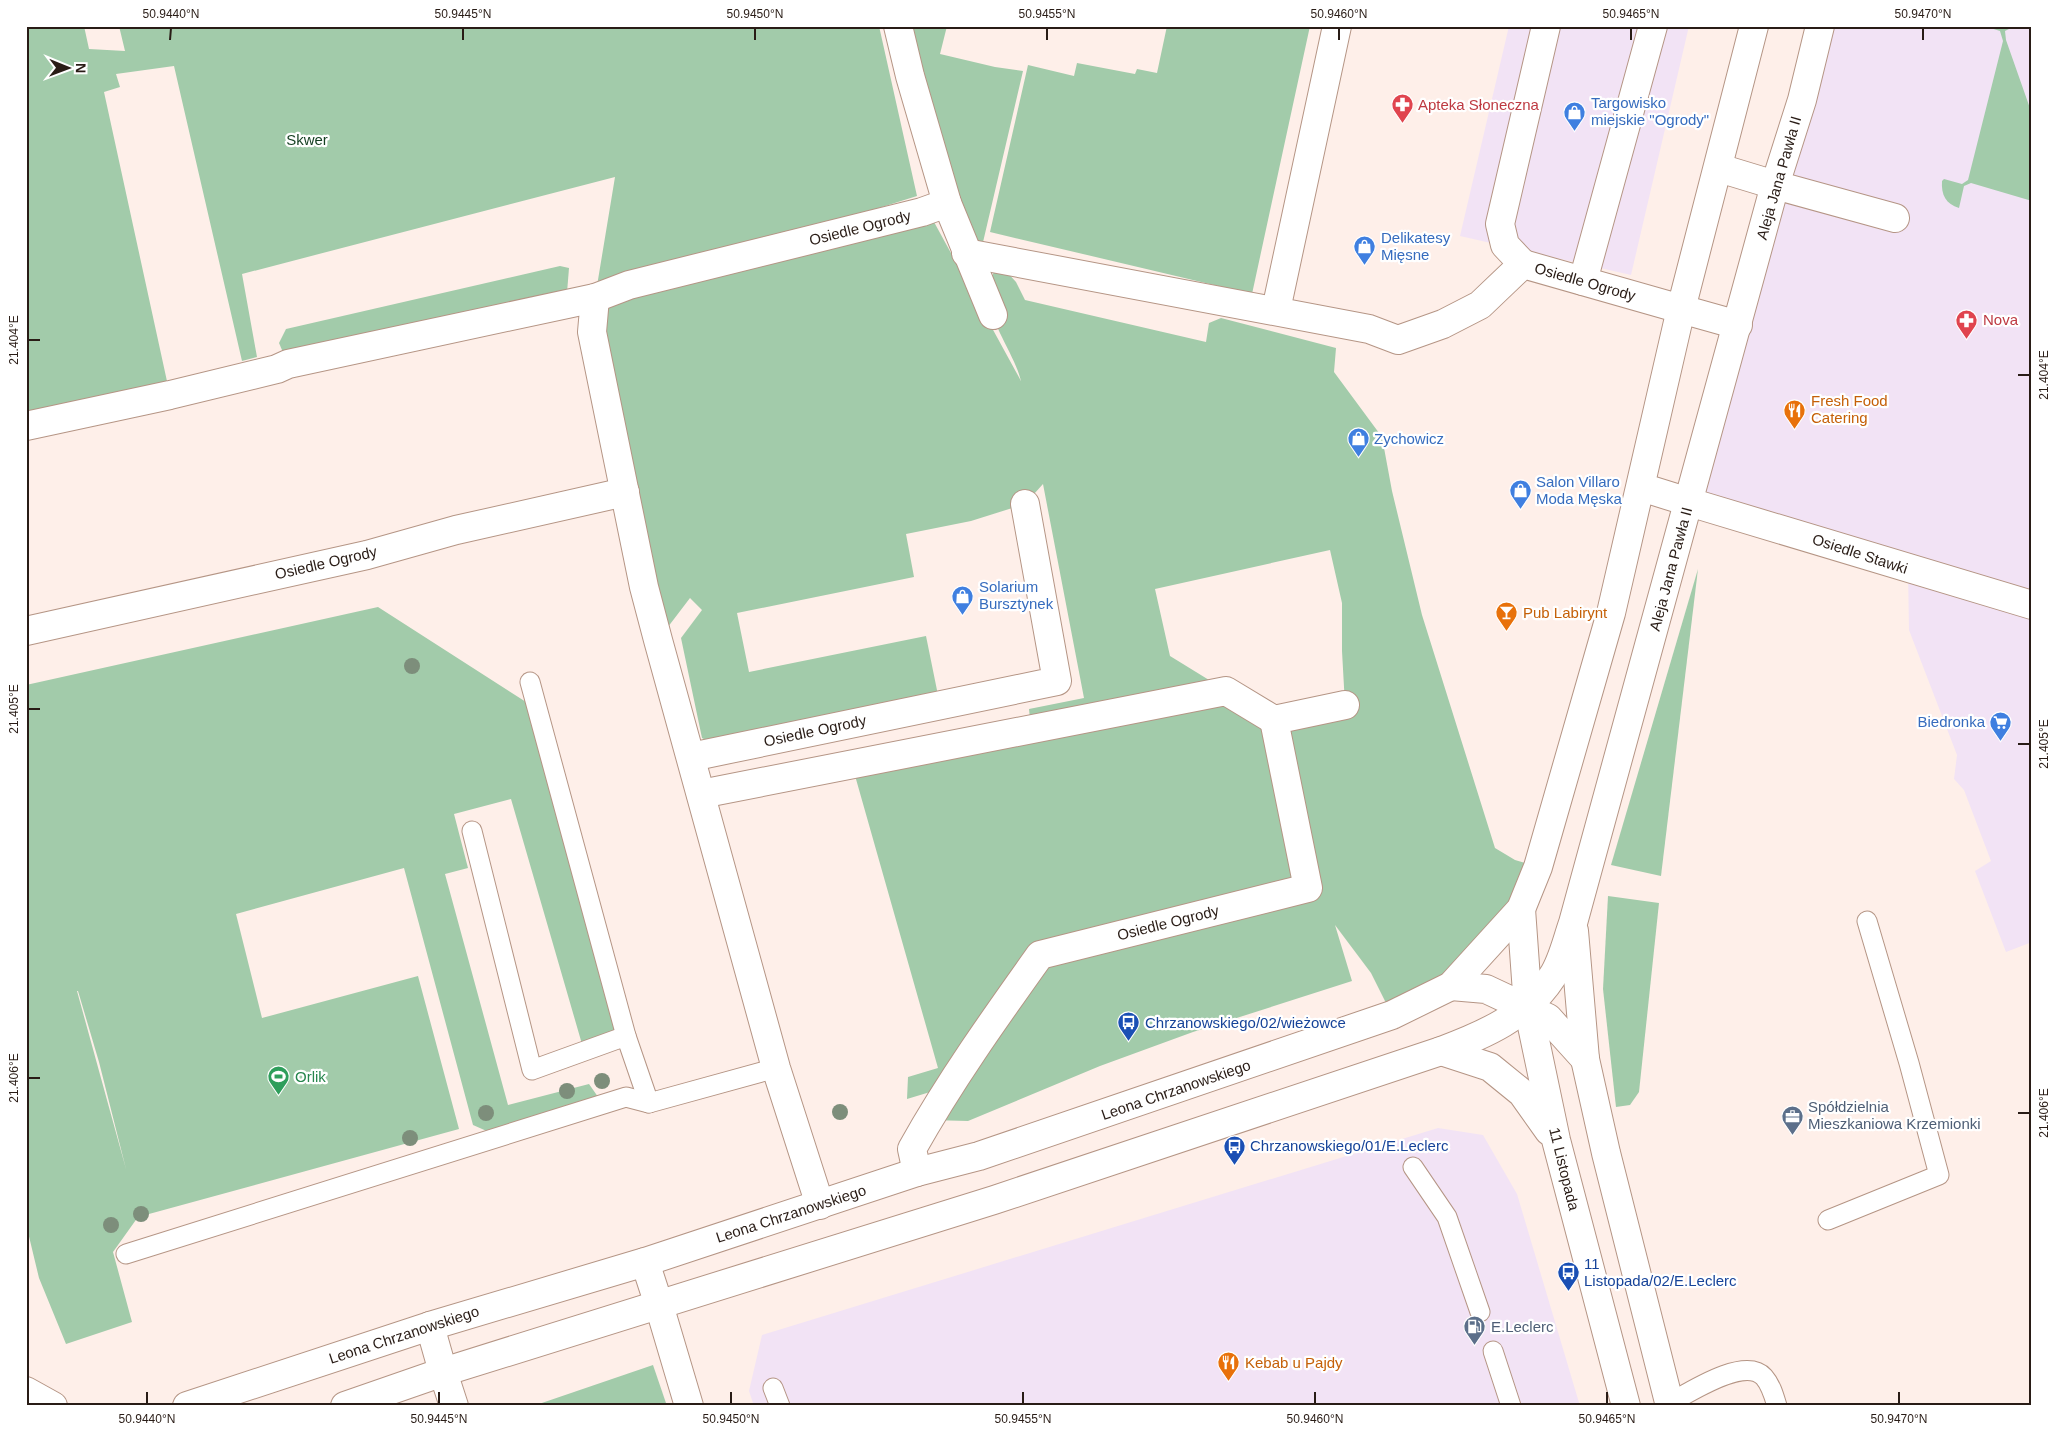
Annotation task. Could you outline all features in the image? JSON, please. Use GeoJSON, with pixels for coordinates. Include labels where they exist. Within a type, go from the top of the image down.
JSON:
{"type":"FeatureCollection","features":[{"type":"Feature","properties":{"kind":"street"},"geometry":{"type":"LineString","coordinates":[[898,26],[910,76],[948,203],[966,253],[993,315]]}},
{"type":"Feature","properties":{"kind":"street"},"geometry":{"type":"LineString","coordinates":[[1276,310],[1337,26]]}},
{"type":"Feature","properties":{"kind":"street"},"geometry":{"type":"LineString","coordinates":[[1523,264],[1505,245],[1500,217],[1546,26]]}},
{"type":"Feature","properties":{"kind":"street"},"geometry":{"type":"LineString","coordinates":[[1584,281],[1653,26]]}},
{"type":"Feature","properties":{"kind":"street"},"geometry":{"type":"LineString","coordinates":[[1451,986],[1521,909],[1538,867],[1611,613],[1681,309],[1719,168],[1754,26]]}},
{"type":"Feature","properties":{"kind":"street","name":"Aleja Jana Pawła II"},"geometry":{"type":"LineString","coordinates":[[1528,1007],[1553,976],[1573,923],[1775,185],[1802,100],[1820,26]]}},
{"type":"Feature","properties":{"kind":"street"},"geometry":{"type":"LineString","coordinates":[[1719,168],[1895,218]]}},
{"type":"Feature","properties":{"kind":"street","name":"Osiedle Ogrody"},"geometry":{"type":"LineString","coordinates":[[26,426],[170,395],[277,369],[288,364],[595,298],[629,285],[922,212],[948,203]]}},
{"type":"Feature","properties":{"kind":"street","name":"Osiedle Ogrody"},"geometry":{"type":"LineString","coordinates":[[966,253],[1369,328],[1398,340],[1442,324],[1480,305],[1523,264],[1738,325]]}},
{"type":"Feature","properties":{"kind":"street"},"geometry":{"type":"LineString","coordinates":[[595,298],[592,332],[644,588],[776,1068],[820,1205]]}},
{"type":"Feature","properties":{"kind":"street","name":"Osiedle Stawki"},"geometry":{"type":"LineString","coordinates":[[1641,487],[2032,605]]}},
{"type":"Feature","properties":{"kind":"street","name":"Osiedle Ogrody"},"geometry":{"type":"LineString","coordinates":[[26,631],[366,555],[475,526],[625,492]]}},
{"type":"Feature","properties":{"kind":"street","name":"Osiedle Ogrody"},"geometry":{"type":"LineString","coordinates":[[691,757],[1056,681],[1025,504]]}},
{"type":"Feature","properties":{"kind":"street"},"geometry":{"type":"LineString","coordinates":[[701,794],[1226,691],[1274,720],[1345,705]]}},
{"type":"Feature","properties":{"kind":"street","name":"Osiedle Ogrody"},"geometry":{"type":"LineString","coordinates":[[917,1172],[912,1149],[920,1134],[989,1027],[1040,955],[1308,888],[1274,720]]}},
{"type":"Feature","properties":{"kind":"street"},"geometry":{"type":"LineString","coordinates":[[1521,909],[1528,1007]]}},
{"type":"Feature","properties":{"kind":"street"},"geometry":{"type":"LineString","coordinates":[[1573,923],[1585,1059],[1606,1153],[1670,1404]]}},
{"type":"Feature","properties":{"kind":"street"},"geometry":{"type":"LineString","coordinates":[[1451,986],[1486,989],[1528,1007],[1548,1018],[1585,1059]]}},
{"type":"Feature","properties":{"kind":"street","name":"Leona Chrzanowskiego"},"geometry":{"type":"LineString","coordinates":[[187,1406],[430,1326],[645,1262],[917,1172],[979,1156],[1392,1015],[1451,986]]}},
{"type":"Feature","properties":{"kind":"street"},"geometry":{"type":"LineString","coordinates":[[346,1406],[443,1372],[994,1200],[1442,1051],[1484,1035],[1528,1007]]}},
{"type":"Feature","properties":{"kind":"street","name":"11 Listopada"},"geometry":{"type":"LineString","coordinates":[[1528,1007],[1556,1140],[1626,1406]]}},
{"type":"Feature","properties":{"kind":"street"},"geometry":{"type":"LineString","coordinates":[[1442,1051],[1490,1066],[1522,1092],[1556,1140]]}},
{"type":"Feature","properties":{"kind":"street"},"geometry":{"type":"LineString","coordinates":[[645,1262],[689,1406]]}},
{"type":"Feature","properties":{"kind":"street"},"geometry":{"type":"LineString","coordinates":[[430,1326],[454,1406]]}},
{"type":"Feature","properties":{"kind":"street"},"geometry":{"type":"LineString","coordinates":[[26,1391],[53,1406]]}},
{"type":"Feature","properties":{"kind":"lane"},"geometry":{"type":"LineString","coordinates":[[530,682],[626,1036],[649,1104]]}},
{"type":"Feature","properties":{"kind":"lane"},"geometry":{"type":"LineString","coordinates":[[472,831],[532,1070],[626,1036]]}},
{"type":"Feature","properties":{"kind":"lane"},"geometry":{"type":"LineString","coordinates":[[1828,1220],[1939,1175],[1909,1063],[1867,921]]}},
{"type":"Feature","properties":{"kind":"lane"},"geometry":{"type":"LineString","coordinates":[[126,1254],[626,1097],[649,1104],[776,1068]]}},
{"type":"Feature","properties":{"kind":"lane"},"geometry":{"type":"LineString","coordinates":[[1413,1167],[1447,1217],[1480,1312]]}},
{"type":"Feature","properties":{"kind":"lane"},"geometry":{"type":"LineString","coordinates":[[1494,1352],[1512,1406]]}},
{"type":"Feature","properties":{"kind":"lane"},"geometry":{"type":"LineString","coordinates":[[1670,1404],[1714,1380],[1743,1369],[1763,1375],[1772,1390],[1777,1406]]}},
{"type":"Feature","properties":{"kind":"lane"},"geometry":{"type":"LineString","coordinates":[[773,1388],[780,1406]]}},
{"type":"Feature","properties":{"kind":"shaded area","name":"Targowisko miejskie \"Ogrody\""},"geometry":{"type":"Polygon","coordinates":[[[1509,26],[1689,26],[1631,275],[1460,236],[1509,26]]]}},
{"type":"Feature","properties":{"kind":"shaded area"},"geometry":{"type":"Polygon","coordinates":[[[1820,26],[2032,26],[2032,942],[2006,952],[1975,871],[1991,861],[1964,790],[1954,779],[1957,755],[1909,630],[1908,570],[1689,502],[1820,26]]]}},
{"type":"Feature","properties":{"kind":"shaded area"},"geometry":{"type":"Polygon","coordinates":[[[1438,1128],[1483,1135],[1517,1194],[1580,1406],[754,1406],[749,1391],[762,1335],[1438,1128]]]}},
{"type":"Feature","properties":{"kind":"green space","name":"Skwer"},"geometry":{"type":"Polygon","coordinates":[[[26,26],[84,26],[89,49],[125,51],[119,26],[879,26],[917,196],[603,295],[934,222],[1021,381],[992,312],[989,298],[990,284],[995,270],[1006,271],[1016,282],[1025,300],[1206,342],[1209,323],[1221,318],[1336,348],[1334,372],[1382,437],[1392,491],[1422,615],[1495,848],[1515,860],[1538,867],[1485,950],[1392,1015],[1371,973],[1335,925],[1352,981],[1193,1032],[1100,1066],[968,1121],[929,1120],[950,1086],[907,1099],[908,1077],[938,1068],[852,765],[1031,729],[1029,709],[1084,698],[1043,484],[1025,504],[971,521],[906,534],[914,577],[737,613],[749,672],[926,636],[940,705],[724,750],[702,738],[681,638],[702,610],[690,598],[658,640],[595,298],[615,177],[242,274],[257,357],[242,361],[174,66],[116,74],[120,87],[104,92],[170,395],[26,426],[26,26]],[[1330,550],[1155,589],[1170,656],[1274,720],[1345,705],[1342,603],[1330,550]]]}},
{"type":"Feature","properties":{"kind":"green space"},"geometry":{"type":"Polygon","coordinates":[[[903,26],[947,26],[940,54],[995,67],[1023,71],[980,255],[947,203],[903,26]]]}},
{"type":"Feature","properties":{"kind":"green space"},"geometry":{"type":"Polygon","coordinates":[[[1167,26],[1310,26],[1252,294],[990,232],[1028,65],[1074,76],[1077,63],[1135,74],[1137,69],[1157,73],[1167,26]]]}},
{"type":"Feature","properties":{"kind":"green space"},"geometry":{"type":"Polygon","coordinates":[[[1984,26],[2015,26],[2005,31],[2006,40],[2032,114],[2032,201],[1971,183],[1964,186],[1959,208],[1945,198],[1942,191],[1942,181],[1944,179],[1962,184],[1968,180],[2003,41],[2000,31],[1984,26]]]}},
{"type":"Feature","properties":{"kind":"green space"},"geometry":{"type":"Polygon","coordinates":[[[560,266],[569,268],[566,305],[288,364],[279,343],[286,329],[560,266]]]}},
{"type":"Feature","properties":{"kind":"green space"},"geometry":{"type":"Polygon","coordinates":[[[1698,569],[1661,876],[1611,865],[1698,569]]]}},
{"type":"Feature","properties":{"kind":"green space"},"geometry":{"type":"Polygon","coordinates":[[[378,607],[537,709],[626,1036],[584,1051],[511,799],[454,814],[468,868],[445,874],[508,1105],[589,1084],[603,1104],[498,1136],[473,1125],[404,868],[236,914],[262,1018],[418,976],[459,1129],[138,1217],[113,1252],[132,1322],[66,1344],[39,1278],[26,1224],[26,685],[378,607]],[[77,991],[126,1169],[99,1062],[77,991]]]}},
{"type":"Feature","properties":{"kind":"green space"},"geometry":{"type":"Polygon","coordinates":[[[1608,896],[1659,903],[1639,1092],[1630,1105],[1616,1107],[1603,989],[1608,896]]]}},
{"type":"Feature","properties":{"kind":"green space"},"geometry":{"type":"Polygon","coordinates":[[[653,1365],[667,1406],[533,1406],[653,1365]]]}},
{"type":"Feature","properties":{"kind":"place","name":"Apteka Słoneczna"},"geometry":{"type":"Point","coordinates":[1402,124]}},
{"type":"Feature","properties":{"kind":"place","name":"Targowisko miejskie \"Ogrody\""},"geometry":{"type":"Point","coordinates":[1575,131]}},
{"type":"Feature","properties":{"kind":"place","name":"Delikatesy Mięsne"},"geometry":{"type":"Point","coordinates":[1365,266]}},
{"type":"Feature","properties":{"kind":"place","name":"Nova"},"geometry":{"type":"Point","coordinates":[1967,339]}},
{"type":"Feature","properties":{"kind":"place","name":"Fresh Food Catering"},"geometry":{"type":"Point","coordinates":[1795,429]}},
{"type":"Feature","properties":{"kind":"place","name":"Zychowicz"},"geometry":{"type":"Point","coordinates":[1358,458]}},
{"type":"Feature","properties":{"kind":"place","name":"Salon Villaro Moda Męska"},"geometry":{"type":"Point","coordinates":[1520,510]}},
{"type":"Feature","properties":{"kind":"place","name":"Solarium Bursztynek"},"geometry":{"type":"Point","coordinates":[963,615]}},
{"type":"Feature","properties":{"kind":"place","name":"Pub Labirynt"},"geometry":{"type":"Point","coordinates":[1507,632]}},
{"type":"Feature","properties":{"kind":"place","name":"Biedronka"},"geometry":{"type":"Point","coordinates":[2001,741]}},
{"type":"Feature","properties":{"kind":"place","name":"Chrzanowskiego/02/wieżowce"},"geometry":{"type":"Point","coordinates":[1129,1042]}},
{"type":"Feature","properties":{"kind":"place","name":"Orlik"},"geometry":{"type":"Point","coordinates":[279,1096]}},
{"type":"Feature","properties":{"kind":"place","name":"Spółdzielnia Mieszkaniowa Krzemionki"},"geometry":{"type":"Point","coordinates":[1792,1135]}},
{"type":"Feature","properties":{"kind":"place","name":"Chrzanowskiego/01/E.Leclerc"},"geometry":{"type":"Point","coordinates":[1234,1165]}},
{"type":"Feature","properties":{"kind":"place","name":"11 Listopada/02/E.Leclerc"},"geometry":{"type":"Point","coordinates":[1568,1292]}},
{"type":"Feature","properties":{"kind":"place","name":"E.Leclerc"},"geometry":{"type":"Point","coordinates":[1475,1346]}},
{"type":"Feature","properties":{"kind":"place","name":"Kebab u Pajdy"},"geometry":{"type":"Point","coordinates":[1229,1382]}}]}
